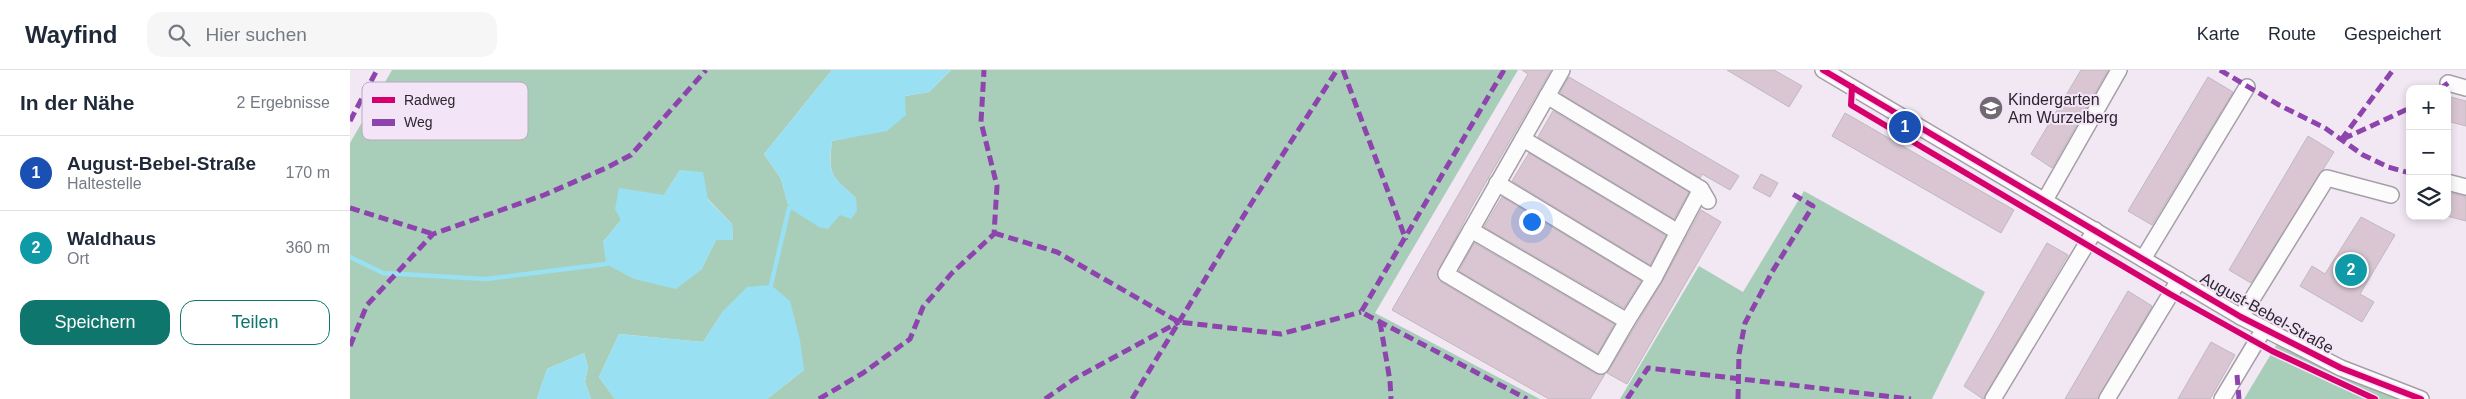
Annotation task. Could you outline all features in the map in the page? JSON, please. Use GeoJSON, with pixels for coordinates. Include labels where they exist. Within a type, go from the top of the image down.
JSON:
{"type":"FeatureCollection","features":[{"type":"Feature","properties":{"kind":"street"},"geometry":{"type":"LineString","coordinates":[[1547,96],[1704,195],[1678,232],[1654,278],[1601,366],[1446,274],[1497,183],[1523,138],[1547,96],[1562,70]]}},
{"type":"Feature","properties":{"kind":"street","name":"August-Bebel-Straße"},"geometry":{"type":"LineString","coordinates":[[1823,70],[2241,317],[2341,368],[2421,399]]}},
{"type":"Feature","properties":{"kind":"street"},"geometry":{"type":"LineString","coordinates":[[2045,200],[2119,70]]}},
{"type":"Feature","properties":{"kind":"street"},"geometry":{"type":"LineString","coordinates":[[2448,84],[2466,88]]}},
{"type":"Feature","properties":{"kind":"street"},"geometry":{"type":"LineString","coordinates":[[2143,259],[2247,87]]}},
{"type":"Feature","properties":{"kind":"street"},"geometry":{"type":"LineString","coordinates":[[1523,138],[1678,232]]}},
{"type":"Feature","properties":{"kind":"street"},"geometry":{"type":"LineString","coordinates":[[2241,317],[2327,178],[2390,195]]}},
{"type":"Feature","properties":{"kind":"street"},"geometry":{"type":"LineString","coordinates":[[1497,183],[1654,278]]}},
{"type":"Feature","properties":{"kind":"street"},"geometry":{"type":"LineString","coordinates":[[2451,183],[2466,187]]}},
{"type":"Feature","properties":{"kind":"street"},"geometry":{"type":"LineString","coordinates":[[1471,230],[1627,321]]}},
{"type":"Feature","properties":{"kind":"street"},"geometry":{"type":"LineString","coordinates":[[1993,399],[2095,230]]}},
{"type":"Feature","properties":{"kind":"street"},"geometry":{"type":"LineString","coordinates":[[2107,399],[2179,280]]}},
{"type":"Feature","properties":{"kind":"street"},"geometry":{"type":"LineString","coordinates":[[2222,399],[2264,329]]}},
{"type":"Feature","properties":{"kind":"green space"},"geometry":{"type":"Polygon","coordinates":[[[392,70],[832,70],[764,154],[781,179],[789,208],[835,219],[856,198],[841,185],[833,174],[831,168],[832,141],[847,138],[905,96],[929,92],[951,70],[1518,70],[1375,313],[1540,399],[767,399],[804,370],[724,310],[703,342],[619,334],[599,377],[615,399],[591,399],[585,382],[588,367],[584,353],[547,369],[537,399],[350,399],[350,143],[362,122],[362,140],[528,140],[528,82],[385,82],[392,70]],[[680,170],[664,195],[621,220],[603,242],[701,270],[716,240],[733,240],[732,224],[680,170]]]}},
{"type":"Feature","properties":{"kind":"green space"},"geometry":{"type":"Polygon","coordinates":[[[1804,191],[1985,292],[1932,399],[1620,399],[1699,266],[1743,292],[1804,191]]]}},
{"type":"Feature","properties":{"kind":"green space"},"geometry":{"type":"Polygon","coordinates":[[[2280,339],[2401,399],[2244,399],[2280,339]]]}},
{"type":"Feature","properties":{"kind":"water"},"geometry":{"type":"Polygon","coordinates":[[[832,70],[951,70],[929,92],[905,96],[906,115],[887,131],[832,141],[830,161],[833,174],[841,185],[856,198],[857,211],[851,219],[840,215],[828,229],[819,227],[789,208],[781,179],[764,154],[832,70]]]}},
{"type":"Feature","properties":{"kind":"water"},"geometry":{"type":"Polygon","coordinates":[[[680,170],[703,172],[708,200],[732,224],[733,240],[716,240],[701,270],[676,289],[634,279],[606,264],[603,242],[621,220],[615,209],[619,188],[664,195],[680,170]]]}},
{"type":"Feature","properties":{"kind":"water"},"geometry":{"type":"Polygon","coordinates":[[[771,285],[790,301],[800,340],[804,370],[767,399],[615,399],[599,377],[619,334],[703,342],[724,310],[747,287],[771,285]]]}},
{"type":"Feature","properties":{"kind":"water"},"geometry":{"type":"Polygon","coordinates":[[[584,353],[588,367],[585,382],[591,399],[537,399],[547,369],[584,353]]]}},
{"type":"Feature","properties":{"kind":"building"},"geometry":{"type":"Polygon","coordinates":[[[1522,70],[1551,70],[1471,208],[1437,274],[1441,282],[1596,374],[1605,374],[1590,399],[1549,399],[1392,310],[1528,74],[1522,70]]]}},
{"type":"Feature","properties":{"kind":"building"},"geometry":{"type":"Polygon","coordinates":[[[1727,70],[1774,70],[1802,86],[1789,107],[1727,70]]]}},
{"type":"Feature","properties":{"kind":"building"},"geometry":{"type":"Polygon","coordinates":[[[2081,70],[2108,70],[2052,168],[2031,154],[2081,70]]]}},
{"type":"Feature","properties":{"kind":"building"},"geometry":{"type":"Polygon","coordinates":[[[1569,77],[1739,176],[1730,190],[1702,174],[1700,178],[1563,95],[1560,92],[1569,77]]]}},
{"type":"Feature","properties":{"kind":"building"},"geometry":{"type":"Polygon","coordinates":[[[2208,77],[2233,92],[2152,225],[2128,211],[2208,77]]]}},
{"type":"Feature","properties":{"kind":"building"},"geometry":{"type":"Polygon","coordinates":[[[2451,97],[2466,101],[2466,126],[2451,122],[2451,97]]]}},
{"type":"Feature","properties":{"kind":"building"},"geometry":{"type":"Polygon","coordinates":[[[1553,111],[1689,192],[1674,219],[1538,137],[1553,111]]]}},
{"type":"Feature","properties":{"kind":"building"},"geometry":{"type":"Polygon","coordinates":[[[1845,113],[2014,210],[2001,233],[1832,136],[1845,113]]]}},
{"type":"Feature","properties":{"kind":"building"},"geometry":{"type":"Polygon","coordinates":[[[2308,136],[2334,152],[2251,283],[2229,270],[2308,136]]]}},
{"type":"Feature","properties":{"kind":"building"},"geometry":{"type":"Polygon","coordinates":[[[1529,153],[1666,236],[1650,265],[1512,181],[1529,153]]]}},
{"type":"Feature","properties":{"kind":"building"},"geometry":{"type":"Polygon","coordinates":[[[1761,174],[1778,183],[1770,197],[1753,188],[1761,174]]]}},
{"type":"Feature","properties":{"kind":"building"},"geometry":{"type":"Polygon","coordinates":[[[2451,193],[2466,197],[2466,221],[2451,217],[2451,193]]]}},
{"type":"Feature","properties":{"kind":"building"},"geometry":{"type":"Polygon","coordinates":[[[1502,197],[1641,281],[1624,308],[1484,227],[1502,197]]]}},
{"type":"Feature","properties":{"kind":"building"},"geometry":{"type":"Polygon","coordinates":[[[1701,210],[1721,222],[1627,384],[1607,373],[1662,282],[1701,210]]]}},
{"type":"Feature","properties":{"kind":"building"},"geometry":{"type":"Polygon","coordinates":[[[2361,217],[2395,235],[2360,294],[2374,302],[2362,322],[2300,286],[2312,266],[2325,274],[2361,217]]]}},
{"type":"Feature","properties":{"kind":"building"},"geometry":{"type":"Polygon","coordinates":[[[1474,243],[1614,324],[1598,353],[1459,271],[1474,243]]]}},
{"type":"Feature","properties":{"kind":"building"},"geometry":{"type":"Polygon","coordinates":[[[2047,243],[2068,255],[1983,399],[1964,386],[2047,243]]]}},
{"type":"Feature","properties":{"kind":"building"},"geometry":{"type":"Polygon","coordinates":[[[2128,291],[2152,306],[2098,399],[2065,399],[2128,291]]]}},
{"type":"Feature","properties":{"kind":"building"},"geometry":{"type":"Polygon","coordinates":[[[2211,342],[2235,355],[2210,399],[2178,399],[2211,342]]]}},
{"type":"Feature","properties":{"kind":"waterway"},"geometry":{"type":"LineString","coordinates":[[771,285],[789,208]]}},
{"type":"Feature","properties":{"kind":"waterway"},"geometry":{"type":"LineString","coordinates":[[350,257],[383,273],[486,279],[606,264]]}},
{"type":"Feature","properties":{"kind":"marked path"},"geometry":{"type":"LineString","coordinates":[[371,82],[377,70]]}},
{"type":"Feature","properties":{"kind":"marked path"},"geometry":{"type":"LineString","coordinates":[[350,346],[367,305],[433,234],[544,195],[631,155],[706,70]]}},
{"type":"Feature","properties":{"kind":"marked path"},"geometry":{"type":"LineString","coordinates":[[819,399],[863,373],[910,339],[923,307],[951,274],[994,234],[997,186],[981,122],[984,70]]}},
{"type":"Feature","properties":{"kind":"marked path"},"geometry":{"type":"LineString","coordinates":[[1132,399],[1249,207],[1337,70]]}},
{"type":"Feature","properties":{"kind":"marked path"},"geometry":{"type":"LineString","coordinates":[[1343,70],[1406,240]]}},
{"type":"Feature","properties":{"kind":"marked path"},"geometry":{"type":"LineString","coordinates":[[1504,70],[1361,312],[1527,399]]}},
{"type":"Feature","properties":{"kind":"marked path"},"geometry":{"type":"LineString","coordinates":[[2220,70],[2279,105],[2325,128],[2363,155],[2388,167],[2406,172]]}},
{"type":"Feature","properties":{"kind":"marked path"},"geometry":{"type":"LineString","coordinates":[[2341,140],[2393,70]]}},
{"type":"Feature","properties":{"kind":"marked path"},"geometry":{"type":"LineString","coordinates":[[350,121],[362,98]]}},
{"type":"Feature","properties":{"kind":"marked path"},"geometry":{"type":"LineString","coordinates":[[2343,139],[2406,110]]}},
{"type":"Feature","properties":{"kind":"marked path"},"geometry":{"type":"LineString","coordinates":[[1738,399],[1739,354],[1745,323],[1772,272],[1813,206],[1791,193]]}},
{"type":"Feature","properties":{"kind":"marked path"},"geometry":{"type":"LineString","coordinates":[[350,208],[433,234]]}},
{"type":"Feature","properties":{"kind":"marked path"},"geometry":{"type":"LineString","coordinates":[[994,233],[1057,252],[1179,322],[1281,334],[1361,312]]}},
{"type":"Feature","properties":{"kind":"marked path"},"geometry":{"type":"LineString","coordinates":[[1045,399],[1074,379],[1179,322]]}},
{"type":"Feature","properties":{"kind":"marked path"},"geometry":{"type":"LineString","coordinates":[[1380,322],[1390,381],[1391,399]]}},
{"type":"Feature","properties":{"kind":"marked path"},"geometry":{"type":"LineString","coordinates":[[1627,399],[1648,368],[1911,399]]}},
{"type":"Feature","properties":{"kind":"marked path"},"geometry":{"type":"LineString","coordinates":[[2237,375],[2239,399]]}},
{"type":"Feature","properties":{"kind":"cycle path"},"geometry":{"type":"LineString","coordinates":[[1823,70],[2241,317],[2341,368],[2421,399]]}},
{"type":"Feature","properties":{"kind":"cycle path"},"geometry":{"type":"LineString","coordinates":[[1852,87],[1851,105],[2170,294],[2272,351],[2375,399]]}},
{"type":"Feature","properties":{"kind":"place","name":"Kindergarten Am Wurzelberg"},"geometry":{"type":"Point","coordinates":[1991,108]}},
{"type":"Feature","properties":{"kind":"place","name":"August-Bebel-Straße"},"geometry":{"type":"Point","coordinates":[1905,127]}},
{"type":"Feature","properties":{"kind":"place","name":"Waldhaus"},"geometry":{"type":"Point","coordinates":[2351,270]}}]}
